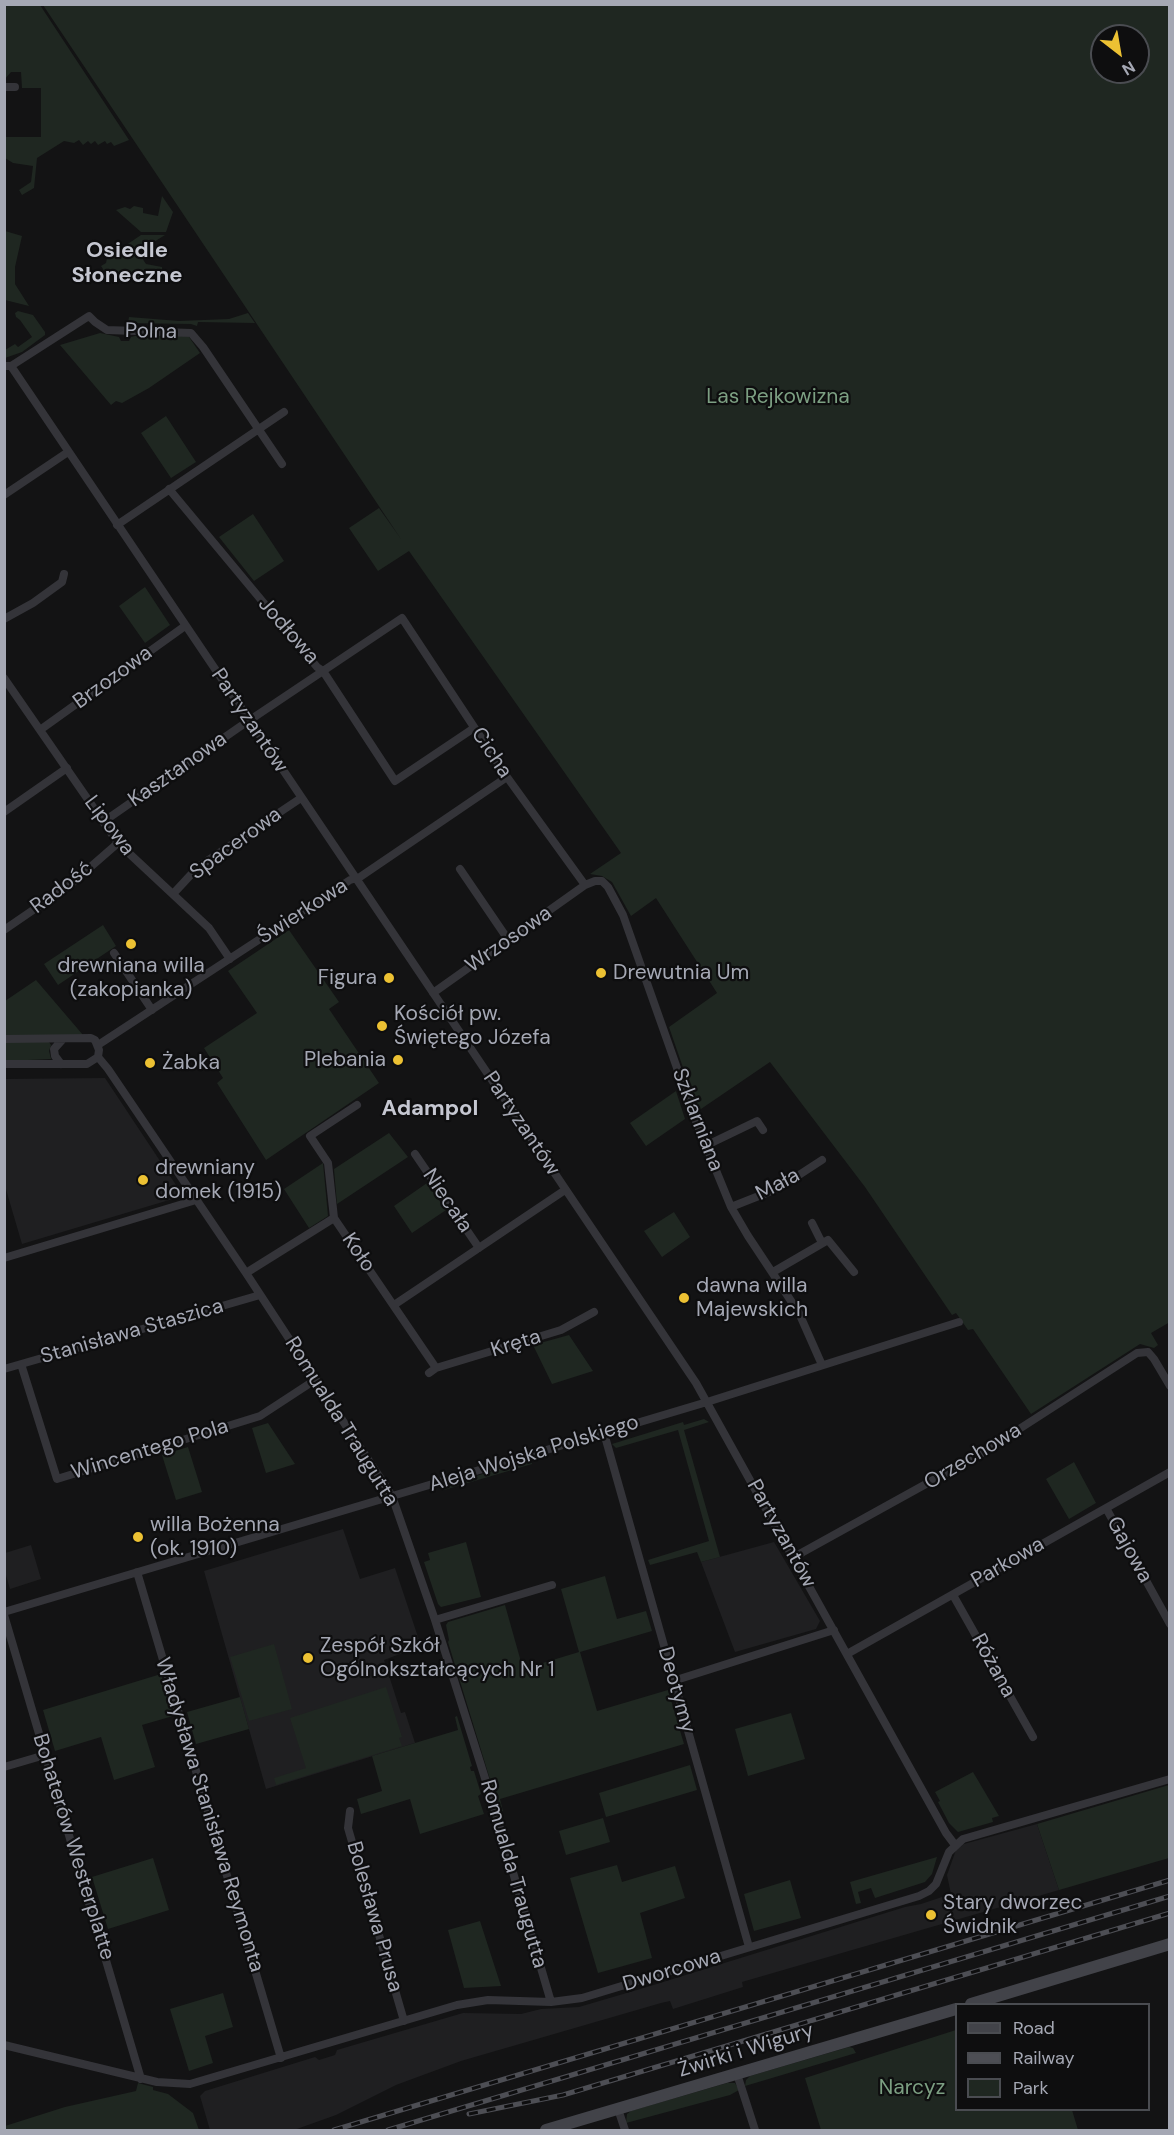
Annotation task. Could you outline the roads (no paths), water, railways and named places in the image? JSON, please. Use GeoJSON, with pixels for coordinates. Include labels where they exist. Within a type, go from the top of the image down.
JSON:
{"type":"FeatureCollection","features":[{"type":"Feature","properties":{"kind":"main road"},"geometry":{"type":"LineString","coordinates":[[973,2003],[1170,1944]]}},
{"type":"Feature","properties":{"kind":"main road","name":"Żwirki i Wigury"},"geometry":{"type":"LineString","coordinates":[[546,2130],[955,2010]]}},
{"type":"Feature","properties":{"kind":"street"},"geometry":{"type":"LineString","coordinates":[[4,87],[15,87]]}},
{"type":"Feature","properties":{"kind":"street","name":"Polna"},"geometry":{"type":"LineString","coordinates":[[8,366],[89,315],[107,330],[191,333],[259,429]]}},
{"type":"Feature","properties":{"kind":"street","name":"Partyzantów"},"geometry":{"type":"LineString","coordinates":[[8,366],[707,1402],[946,1833],[955,1845]]}},
{"type":"Feature","properties":{"kind":"street"},"geometry":{"type":"LineString","coordinates":[[117,525],[284,412]]}},
{"type":"Feature","properties":{"kind":"street"},"geometry":{"type":"LineString","coordinates":[[259,429],[282,464]]}},
{"type":"Feature","properties":{"kind":"street"},"geometry":{"type":"LineString","coordinates":[[4,495],[68,452]]}},
{"type":"Feature","properties":{"kind":"street","name":"Jodłowa"},"geometry":{"type":"LineString","coordinates":[[169,489],[322,671],[395,781],[474,728]]}},
{"type":"Feature","properties":{"kind":"street"},"geometry":{"type":"LineString","coordinates":[[4,619],[33,603],[62,582],[64,574]]}},
{"type":"Feature","properties":{"kind":"street","name":"Kasztanowa"},"geometry":{"type":"LineString","coordinates":[[103,822],[249,720],[402,618]]}},
{"type":"Feature","properties":{"kind":"street","name":"Cicha"},"geometry":{"type":"LineString","coordinates":[[402,618],[507,777],[585,885]]}},
{"type":"Feature","properties":{"kind":"street","name":"Brzozowa"},"geometry":{"type":"LineString","coordinates":[[40,730],[185,626]]}},
{"type":"Feature","properties":{"kind":"street","name":"Lipowa"},"geometry":{"type":"LineString","coordinates":[[5,679],[118,843],[209,928],[230,959]]}},
{"type":"Feature","properties":{"kind":"street"},"geometry":{"type":"LineString","coordinates":[[4,812],[67,768]]}},
{"type":"Feature","properties":{"kind":"street","name":"Świerkowa"},"geometry":{"type":"LineString","coordinates":[[98,1045],[355,878],[360,877],[507,777]]}},
{"type":"Feature","properties":{"kind":"street","name":"Spacerowa"},"geometry":{"type":"LineString","coordinates":[[173,894],[198,867],[301,798]]}},
{"type":"Feature","properties":{"kind":"street","name":"Radość"},"geometry":{"type":"LineString","coordinates":[[4,930],[71,884],[118,843]]}},
{"type":"Feature","properties":{"kind":"street"},"geometry":{"type":"LineString","coordinates":[[460,869],[509,941]]}},
{"type":"Feature","properties":{"kind":"street","name":"Szklarniana"},"geometry":{"type":"LineString","coordinates":[[585,885],[595,880],[602,881],[614,895],[705,1146],[732,1207],[748,1236],[799,1313],[822,1365]]}},
{"type":"Feature","properties":{"kind":"street","name":"Wrzosowa"},"geometry":{"type":"LineString","coordinates":[[433,993],[585,885]]}},
{"type":"Feature","properties":{"kind":"street"},"geometry":{"type":"LineString","coordinates":[[114,953],[152,1010]]}},
{"type":"Feature","properties":{"kind":"street"},"geometry":{"type":"LineString","coordinates":[[4,1039],[91,1038],[98,1045],[98,1058],[87,1064],[4,1064]]}},
{"type":"Feature","properties":{"kind":"street"},"geometry":{"type":"LineString","coordinates":[[61,1064],[55,1056],[54,1049],[63,1039]]}},
{"type":"Feature","properties":{"kind":"street","name":"Romualda Traugutta"},"geometry":{"type":"LineString","coordinates":[[98,1058],[110,1072],[246,1274],[392,1496],[435,1620],[499,1824],[551,2002]]}},
{"type":"Feature","properties":{"kind":"street"},"geometry":{"type":"LineString","coordinates":[[334,1218],[328,1163],[310,1136],[357,1105]]}},
{"type":"Feature","properties":{"kind":"street"},"geometry":{"type":"LineString","coordinates":[[705,1146],[757,1121],[763,1130]]}},
{"type":"Feature","properties":{"kind":"street","name":"Niecała"},"geometry":{"type":"LineString","coordinates":[[415,1154],[479,1248]]}},
{"type":"Feature","properties":{"kind":"street","name":"Mała"},"geometry":{"type":"LineString","coordinates":[[732,1207],[780,1188],[822,1160]]}},
{"type":"Feature","properties":{"kind":"street"},"geometry":{"type":"LineString","coordinates":[[394,1305],[565,1190]]}},
{"type":"Feature","properties":{"kind":"street"},"geometry":{"type":"LineString","coordinates":[[4,1258],[196,1200]]}},
{"type":"Feature","properties":{"kind":"street","name":"Koło"},"geometry":{"type":"LineString","coordinates":[[246,1274],[334,1218],[394,1305],[432,1370]]}},
{"type":"Feature","properties":{"kind":"street"},"geometry":{"type":"LineString","coordinates":[[812,1223],[822,1243]]}},
{"type":"Feature","properties":{"kind":"street"},"geometry":{"type":"LineString","coordinates":[[773,1272],[828,1240],[854,1272]]}},
{"type":"Feature","properties":{"kind":"street","name":"Stanisława Staszica"},"geometry":{"type":"LineString","coordinates":[[4,1369],[260,1295]]}},
{"type":"Feature","properties":{"kind":"street","name":"Kręta"},"geometry":{"type":"LineString","coordinates":[[432,1370],[566,1329],[594,1312]]}},
{"type":"Feature","properties":{"kind":"street","name":"Aleja Wojska Polskiego"},"geometry":{"type":"LineString","coordinates":[[4,1613],[707,1402],[959,1322]]}},
{"type":"Feature","properties":{"kind":"street","name":"Orzechowa"},"geometry":{"type":"LineString","coordinates":[[794,1557],[982,1453],[1137,1353],[1148,1353],[1154,1359],[1170,1386]]}},
{"type":"Feature","properties":{"kind":"street","name":"Wincentego Pola"},"geometry":{"type":"LineString","coordinates":[[21,1364],[57,1479],[261,1416],[315,1380]]}},
{"type":"Feature","properties":{"kind":"street","name":"Deotymy"},"geometry":{"type":"LineString","coordinates":[[604,1433],[750,1947]]}},
{"type":"Feature","properties":{"kind":"street","name":"Parkowa"},"geometry":{"type":"LineString","coordinates":[[847,1654],[1170,1472]]}},
{"type":"Feature","properties":{"kind":"street","name":"Gajowa"},"geometry":{"type":"LineString","coordinates":[[1106,1508],[1170,1624]]}},
{"type":"Feature","properties":{"kind":"street","name":"Władysława Stanisława Reymonta"},"geometry":{"type":"LineString","coordinates":[[137,1572],[281,2058]]}},
{"type":"Feature","properties":{"kind":"street"},"geometry":{"type":"LineString","coordinates":[[435,1620],[552,1585]]}},
{"type":"Feature","properties":{"kind":"street","name":"Różana"},"geometry":{"type":"LineString","coordinates":[[953,1595],[1033,1737]]}},
{"type":"Feature","properties":{"kind":"street","name":"Bohaterów Westerplatte"},"geometry":{"type":"LineString","coordinates":[[4,1605],[4,1613],[45,1755],[141,2079]]}},
{"type":"Feature","properties":{"kind":"street"},"geometry":{"type":"LineString","coordinates":[[673,1681],[834,1630]]}},
{"type":"Feature","properties":{"kind":"street"},"geometry":{"type":"LineString","coordinates":[[4,1767],[45,1755]]}},
{"type":"Feature","properties":{"kind":"street"},"geometry":{"type":"LineString","coordinates":[[955,1845],[969,1837],[1170,1779]]}},
{"type":"Feature","properties":{"kind":"street","name":"Bolesława Prusa"},"geometry":{"type":"LineString","coordinates":[[350,1811],[348,1828],[404,2021]]}},
{"type":"Feature","properties":{"kind":"street","name":"Dworcowa"},"geometry":{"type":"LineString","coordinates":[[4,2045],[141,2079],[170,2084],[190,2084],[472,2002],[514,2000],[551,2002],[582,1998],[923,1894],[933,1888],[939,1879],[946,1856],[955,1845]]}},
{"type":"Feature","properties":{"kind":"street"},"geometry":{"type":"LineString","coordinates":[[738,2074],[754,2130]]}},
{"type":"Feature","properties":{"kind":"street"},"geometry":{"type":"LineString","coordinates":[[618,2109],[625,2130]]}},
{"type":"Feature","properties":{"kind":"railway"},"geometry":{"type":"LineString","coordinates":[[334,2130],[1170,1880]]}},
{"type":"Feature","properties":{"kind":"railway"},"geometry":{"type":"LineString","coordinates":[[388,2130],[1170,1896]]}},
{"type":"Feature","properties":{"kind":"railway"},"geometry":{"type":"LineString","coordinates":[[469,2114],[563,2095],[1170,1913]]}},
{"type":"Feature","properties":{"kind":"place","name":"drewniana willa (zakopianka)"},"geometry":{"type":"Point","coordinates":[131,944]}},
{"type":"Feature","properties":{"kind":"place","name":"Drewutnia Um"},"geometry":{"type":"Point","coordinates":[601,973]}},
{"type":"Feature","properties":{"kind":"place","name":"Figura"},"geometry":{"type":"Point","coordinates":[389,978]}},
{"type":"Feature","properties":{"kind":"place","name":"Kościół pw. Świętego Józefa"},"geometry":{"type":"Point","coordinates":[382,1026]}},
{"type":"Feature","properties":{"kind":"place","name":"Plebania"},"geometry":{"type":"Point","coordinates":[398,1060]}},
{"type":"Feature","properties":{"kind":"place","name":"Żabka"},"geometry":{"type":"Point","coordinates":[150,1063]}},
{"type":"Feature","properties":{"kind":"place","name":"drewniany domek (1915)"},"geometry":{"type":"Point","coordinates":[143,1180]}},
{"type":"Feature","properties":{"kind":"place","name":"dawna willa Majewskich"},"geometry":{"type":"Point","coordinates":[684,1298]}},
{"type":"Feature","properties":{"kind":"place","name":"willa Bożenna (ok. 1910)"},"geometry":{"type":"Point","coordinates":[138,1537]}},
{"type":"Feature","properties":{"kind":"place","name":"Zespół Szkół Ogólnokształcących Nr 1"},"geometry":{"type":"Point","coordinates":[308,1658]}},
{"type":"Feature","properties":{"kind":"place","name":"Stary dworzec Świdnik"},"geometry":{"type":"Point","coordinates":[931,1915]}},
{"type":"Feature","properties":{"kind":"district","name":"Osiedle Słoneczne"},"geometry":{"type":"Point","coordinates":[127,264]}},
{"type":"Feature","properties":{"kind":"district","name":"Adampol"},"geometry":{"type":"Point","coordinates":[430,1109]}},
{"type":"Feature","properties":{"kind":"park label","name":"Las Rejkowizna"},"geometry":{"type":"Point","coordinates":[778,397]}},
{"type":"Feature","properties":{"kind":"park label","name":"Narcyz"},"geometry":{"type":"Point","coordinates":[912,2088]}}]}
